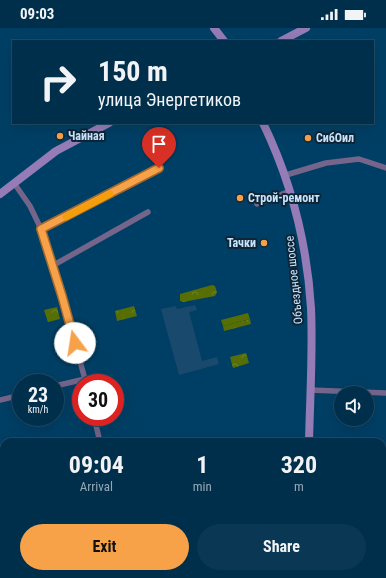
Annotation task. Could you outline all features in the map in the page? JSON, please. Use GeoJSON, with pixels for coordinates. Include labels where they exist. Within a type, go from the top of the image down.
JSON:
{"type":"FeatureCollection","features":[{"type":"Feature","properties":{"kind":"main road"},"geometry":{"type":"LineString","coordinates":[[283,40],[306,28]]}},
{"type":"Feature","properties":{"kind":"main road"},"geometry":{"type":"LineString","coordinates":[[0,194],[56,152],[107,124]]}},
{"type":"Feature","properties":{"kind":"main road","name":"Объездное шоссе"},"geometry":{"type":"LineString","coordinates":[[263,124],[286,175],[300,224],[306,261],[311,307],[309,438]]}},
{"type":"Feature","properties":{"kind":"street"},"geometry":{"type":"LineString","coordinates":[[286,175],[326,163],[359,159],[386,168]]}},
{"type":"Feature","properties":{"kind":"street"},"geometry":{"type":"LineString","coordinates":[[41,229],[159,168]]}},
{"type":"Feature","properties":{"kind":"street"},"geometry":{"type":"LineString","coordinates":[[14,183],[30,206],[41,229],[62,296],[83,374]]}},
{"type":"Feature","properties":{"kind":"street"},"geometry":{"type":"LineString","coordinates":[[257,204],[290,191]]}},
{"type":"Feature","properties":{"kind":"street"},"geometry":{"type":"LineString","coordinates":[[52,266],[148,212]]}},
{"type":"Feature","properties":{"kind":"street"},"geometry":{"type":"LineString","coordinates":[[310,390],[386,393]]}},
{"type":"Feature","properties":{"kind":"street"},"geometry":{"type":"LineString","coordinates":[[0,400],[12,397]]}},
{"type":"Feature","properties":{"kind":"street"},"geometry":{"type":"LineString","coordinates":[[96,426],[99,438]]}},
{"type":"Feature","properties":{"kind":"shaded area"},"geometry":{"type":"Polygon","coordinates":[[[195,305],[197,310],[189,312],[202,361],[217,357],[219,364],[179,375],[161,309],[176,306],[177,309],[195,305]]]}},
{"type":"Feature","properties":{"kind":"green space"},"geometry":{"type":"Polygon","coordinates":[[[212,285],[215,286],[217,292],[215,296],[183,302],[180,301],[180,294],[212,285]]]}},
{"type":"Feature","properties":{"kind":"green space"},"geometry":{"type":"Polygon","coordinates":[[[134,306],[137,316],[117,321],[115,311],[134,306]]]}},
{"type":"Feature","properties":{"kind":"green space"},"geometry":{"type":"Polygon","coordinates":[[[57,307],[60,319],[48,322],[44,310],[57,307]]]}},
{"type":"Feature","properties":{"kind":"green space"},"geometry":{"type":"Polygon","coordinates":[[[248,313],[250,319],[223,326],[221,320],[248,313]]]}},
{"type":"Feature","properties":{"kind":"green space"},"geometry":{"type":"Polygon","coordinates":[[[250,319],[251,324],[224,331],[223,326],[250,319]]]}},
{"type":"Feature","properties":{"kind":"green space"},"geometry":{"type":"Polygon","coordinates":[[[246,353],[249,363],[233,368],[230,357],[246,353]]]}},
{"type":"Feature","properties":{"kind":"slow traffic"},"geometry":{"type":"LineString","coordinates":[[66,217],[110,194]]}},
{"type":"Feature","properties":{"kind":"place","name":"Чайная"},"geometry":{"type":"Point","coordinates":[60,136]}},
{"type":"Feature","properties":{"kind":"place","name":"СибОил"},"geometry":{"type":"Point","coordinates":[308,138]}},
{"type":"Feature","properties":{"kind":"place","name":"Строй-ремонт"},"geometry":{"type":"Point","coordinates":[240,198]}},
{"type":"Feature","properties":{"kind":"place","name":"Тачки"},"geometry":{"type":"Point","coordinates":[264,243]}},
{"type":"Feature","properties":{"kind":"route"},"geometry":{"type":"LineString","coordinates":[[75,343],[41,229],[159,168]]}}]}
